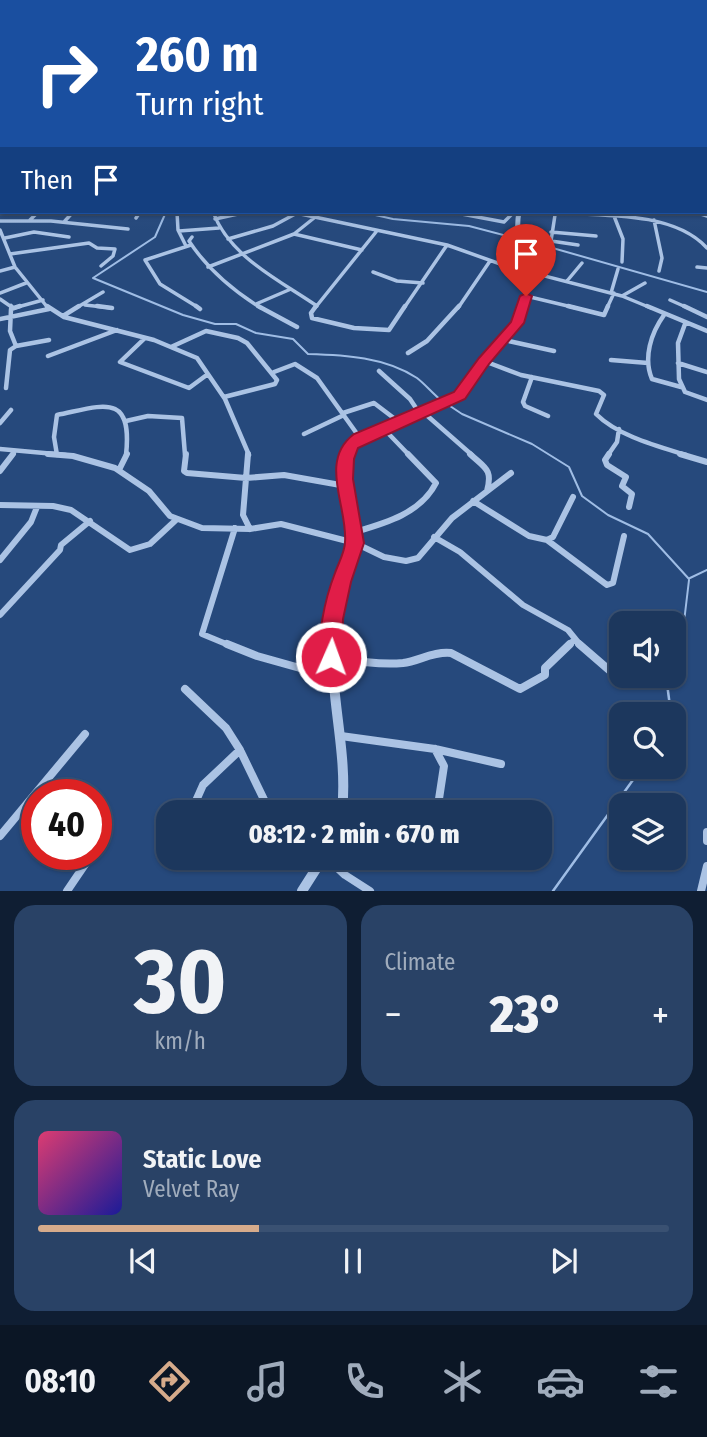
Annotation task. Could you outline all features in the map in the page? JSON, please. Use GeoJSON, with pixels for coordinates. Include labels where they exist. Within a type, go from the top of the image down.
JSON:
{"type":"FeatureCollection","features":[{"type":"Feature","properties":{"kind":"street"},"geometry":{"type":"LineString","coordinates":[[30,220],[35,214]]}},
{"type":"Feature","properties":{"kind":"street"},"geometry":{"type":"LineString","coordinates":[[64,222],[71,214]]}},
{"type":"Feature","properties":{"kind":"street"},"geometry":{"type":"LineString","coordinates":[[136,218],[139,214]]}},
{"type":"Feature","properties":{"kind":"street"},"geometry":{"type":"LineString","coordinates":[[177,214],[181,241],[208,267],[256,304],[298,327]]}},
{"type":"Feature","properties":{"kind":"street"},"geometry":{"type":"LineString","coordinates":[[214,214],[219,228],[252,264],[317,306]]}},
{"type":"Feature","properties":{"kind":"street"},"geometry":{"type":"LineString","coordinates":[[215,219],[238,214]]}},
{"type":"Feature","properties":{"kind":"street"},"geometry":{"type":"LineString","coordinates":[[228,239],[273,226],[295,214]]}},
{"type":"Feature","properties":{"kind":"street"},"geometry":{"type":"LineString","coordinates":[[300,214],[447,245],[527,272],[622,296],[707,331]]}},
{"type":"Feature","properties":{"kind":"street"},"geometry":{"type":"LineString","coordinates":[[462,214],[504,222],[514,214]]}},
{"type":"Feature","properties":{"kind":"street"},"geometry":{"type":"LineString","coordinates":[[343,800],[341,736],[331,657],[333,619],[341,582],[355,543],[346,486],[345,459],[351,445],[360,438],[460,395],[484,361],[517,323],[526,296],[527,272],[519,239],[517,214]]}},
{"type":"Feature","properties":{"kind":"street"},"geometry":{"type":"LineString","coordinates":[[578,245],[551,241],[551,232],[558,214],[599,214],[654,220],[694,234],[706,242],[707,248]]}},
{"type":"Feature","properties":{"kind":"street"},"geometry":{"type":"LineString","coordinates":[[625,216],[630,214]]}},
{"type":"Feature","properties":{"kind":"street"},"geometry":{"type":"LineString","coordinates":[[614,216],[623,239],[622,262]]}},
{"type":"Feature","properties":{"kind":"street"},"geometry":{"type":"LineString","coordinates":[[208,267],[294,234],[314,218]]}},
{"type":"Feature","properties":{"kind":"street"},"geometry":{"type":"LineString","coordinates":[[654,220],[653,230],[662,257],[659,271]]}},
{"type":"Feature","properties":{"kind":"street"},"geometry":{"type":"LineString","coordinates":[[0,221],[64,222],[128,229]]}},
{"type":"Feature","properties":{"kind":"street"},"geometry":{"type":"LineString","coordinates":[[179,231],[219,228]]}},
{"type":"Feature","properties":{"kind":"street"},"geometry":{"type":"LineString","coordinates":[[69,237],[34,232],[2,235],[15,267],[49,309],[62,316],[145,338],[194,356],[224,397],[249,456],[243,515],[250,529]]}},
{"type":"Feature","properties":{"kind":"street"},"geometry":{"type":"LineString","coordinates":[[376,232],[310,315],[316,320],[377,331],[389,330],[447,245]]}},
{"type":"Feature","properties":{"kind":"street"},"geometry":{"type":"LineString","coordinates":[[551,232],[596,236]]}},
{"type":"Feature","properties":{"kind":"street"},"geometry":{"type":"LineString","coordinates":[[294,234],[362,250]]}},
{"type":"Feature","properties":{"kind":"street"},"geometry":{"type":"LineString","coordinates":[[189,246],[192,237]]}},
{"type":"Feature","properties":{"kind":"street"},"geometry":{"type":"LineString","coordinates":[[0,251],[89,243],[97,248],[115,249],[113,256],[101,266]]}},
{"type":"Feature","properties":{"kind":"street"},"geometry":{"type":"LineString","coordinates":[[189,246],[145,260],[160,284],[200,309]]}},
{"type":"Feature","properties":{"kind":"street"},"geometry":{"type":"LineString","coordinates":[[408,352],[420,348],[455,313],[480,271],[490,261]]}},
{"type":"Feature","properties":{"kind":"street"},"geometry":{"type":"LineString","coordinates":[[567,281],[582,263]]}},
{"type":"Feature","properties":{"kind":"street"},"geometry":{"type":"LineString","coordinates":[[0,271],[15,267]]}},
{"type":"Feature","properties":{"kind":"street"},"geometry":{"type":"LineString","coordinates":[[697,267],[707,268]]}},
{"type":"Feature","properties":{"kind":"street"},"geometry":{"type":"LineString","coordinates":[[526,296],[604,314],[618,270]]}},
{"type":"Feature","properties":{"kind":"street"},"geometry":{"type":"LineString","coordinates":[[373,272],[397,281],[423,283]]}},
{"type":"Feature","properties":{"kind":"street"},"geometry":{"type":"LineString","coordinates":[[0,293],[26,283]]}},
{"type":"Feature","properties":{"kind":"street"},"geometry":{"type":"LineString","coordinates":[[622,296],[645,283]]}},
{"type":"Feature","properties":{"kind":"street"},"geometry":{"type":"LineString","coordinates":[[256,304],[291,289]]}},
{"type":"Feature","properties":{"kind":"street"},"geometry":{"type":"LineString","coordinates":[[62,316],[103,292]]}},
{"type":"Feature","properties":{"kind":"street"},"geometry":{"type":"LineString","coordinates":[[0,299],[13,308],[43,300]]}},
{"type":"Feature","properties":{"kind":"street"},"geometry":{"type":"LineString","coordinates":[[670,300],[707,318],[695,327]]}},
{"type":"Feature","properties":{"kind":"street"},"geometry":{"type":"LineString","coordinates":[[82,305],[112,308]]}},
{"type":"Feature","properties":{"kind":"street"},"geometry":{"type":"LineString","coordinates":[[13,308],[10,331],[16,346]]}},
{"type":"Feature","properties":{"kind":"street"},"geometry":{"type":"LineString","coordinates":[[0,319],[49,309]]}},
{"type":"Feature","properties":{"kind":"street"},"geometry":{"type":"LineString","coordinates":[[664,315],[653,333],[648,363],[652,379],[681,387],[692,396],[707,400]]}},
{"type":"Feature","properties":{"kind":"street"},"geometry":{"type":"LineString","coordinates":[[681,387],[678,339],[685,324]]}},
{"type":"Feature","properties":{"kind":"street"},"geometry":{"type":"LineString","coordinates":[[48,356],[117,330]]}},
{"type":"Feature","properties":{"kind":"street"},"geometry":{"type":"LineString","coordinates":[[171,347],[206,331],[222,337],[238,337],[274,372],[277,380],[275,384],[224,397]]}},
{"type":"Feature","properties":{"kind":"street"},"geometry":{"type":"LineString","coordinates":[[145,338],[120,362],[189,388],[208,374]]}},
{"type":"Feature","properties":{"kind":"street"},"geometry":{"type":"LineString","coordinates":[[6,387],[10,350],[16,346],[48,340]]}},
{"type":"Feature","properties":{"kind":"street"},"geometry":{"type":"LineString","coordinates":[[504,340],[554,351]]}},
{"type":"Feature","properties":{"kind":"street"},"geometry":{"type":"LineString","coordinates":[[611,360],[648,363]]}},
{"type":"Feature","properties":{"kind":"street"},"geometry":{"type":"LineString","coordinates":[[484,361],[531,377],[599,391],[604,395],[596,417],[619,429],[707,462]]}},
{"type":"Feature","properties":{"kind":"street"},"geometry":{"type":"LineString","coordinates":[[678,363],[707,372]]}},
{"type":"Feature","properties":{"kind":"street"},"geometry":{"type":"LineString","coordinates":[[274,372],[298,365],[317,378],[360,438]]}},
{"type":"Feature","properties":{"kind":"street"},"geometry":{"type":"LineString","coordinates":[[379,371],[410,399],[421,413],[489,471],[491,477],[487,491]]}},
{"type":"Feature","properties":{"kind":"street"},"geometry":{"type":"LineString","coordinates":[[531,377],[523,402],[525,406],[548,416]]}},
{"type":"Feature","properties":{"kind":"street"},"geometry":{"type":"LineString","coordinates":[[304,434],[343,414],[374,403],[399,422]]}},
{"type":"Feature","properties":{"kind":"street"},"geometry":{"type":"LineString","coordinates":[[57,455],[54,419],[63,412],[108,405],[118,410],[126,421],[127,454],[119,470]]}},
{"type":"Feature","properties":{"kind":"street"},"geometry":{"type":"LineString","coordinates":[[0,423],[11,410]]}},
{"type":"Feature","properties":{"kind":"street"},"geometry":{"type":"LineString","coordinates":[[126,421],[148,416],[180,416],[184,422],[186,449],[184,471],[191,474],[246,478],[284,475],[346,486]]}},
{"type":"Feature","properties":{"kind":"street"},"geometry":{"type":"LineString","coordinates":[[355,533],[412,510],[428,497],[436,482],[384,429]]}},
{"type":"Feature","properties":{"kind":"street"},"geometry":{"type":"LineString","coordinates":[[619,429],[617,442],[605,460],[607,466],[626,477],[622,486],[632,494],[629,507]]}},
{"type":"Feature","properties":{"kind":"street"},"geometry":{"type":"LineString","coordinates":[[0,449],[88,459],[119,470],[149,491],[158,504],[177,519],[202,528],[250,529],[281,524],[355,543],[384,557],[405,561],[418,558],[434,537],[473,501],[495,488],[511,473]]}},
{"type":"Feature","properties":{"kind":"street"},"geometry":{"type":"LineString","coordinates":[[0,471],[15,451]]}},
{"type":"Feature","properties":{"kind":"street"},"geometry":{"type":"LineString","coordinates":[[547,540],[552,537],[573,497]]}},
{"type":"Feature","properties":{"kind":"street"},"geometry":{"type":"LineString","coordinates":[[473,501],[529,536],[547,540],[611,586],[619,564],[624,536]]}},
{"type":"Feature","properties":{"kind":"street"},"geometry":{"type":"LineString","coordinates":[[0,505],[71,510],[135,551],[152,542],[177,519]]}},
{"type":"Feature","properties":{"kind":"street"},"geometry":{"type":"LineString","coordinates":[[0,560],[31,522],[37,507]]}},
{"type":"Feature","properties":{"kind":"street"},"geometry":{"type":"LineString","coordinates":[[0,615],[12,597],[32,581],[61,550],[61,545],[90,522]]}},
{"type":"Feature","properties":{"kind":"street"},"geometry":{"type":"LineString","coordinates":[[235,528],[202,634],[206,638],[257,656],[334,677]]}},
{"type":"Feature","properties":{"kind":"street"},"geometry":{"type":"LineString","coordinates":[[434,537],[460,552],[523,605],[568,630],[574,640],[609,669]]}},
{"type":"Feature","properties":{"kind":"street"},"geometry":{"type":"LineString","coordinates":[[331,657],[373,664],[414,661],[432,653],[449,653],[520,688],[545,675],[545,668],[574,640]]}},
{"type":"Feature","properties":{"kind":"street"},"geometry":{"type":"LineString","coordinates":[[185,689],[226,728],[264,800]]}},
{"type":"Feature","properties":{"kind":"street"},"geometry":{"type":"LineString","coordinates":[[0,836],[85,734]]}},
{"type":"Feature","properties":{"kind":"street"},"geometry":{"type":"LineString","coordinates":[[341,736],[435,749],[501,764]]}},
{"type":"Feature","properties":{"kind":"street"},"geometry":{"type":"LineString","coordinates":[[435,749],[444,766],[439,800]]}},
{"type":"Feature","properties":{"kind":"street"},"geometry":{"type":"LineString","coordinates":[[194,800],[205,784],[240,750]]}},
{"type":"Feature","properties":{"kind":"street"},"geometry":{"type":"LineString","coordinates":[[707,832],[707,841]]}},
{"type":"Feature","properties":{"kind":"street"},"geometry":{"type":"LineString","coordinates":[[701,891],[707,866]]}},
{"type":"Feature","properties":{"kind":"street"},"geometry":{"type":"LineString","coordinates":[[67,891],[81,870]]}},
{"type":"Feature","properties":{"kind":"street"},"geometry":{"type":"LineString","coordinates":[[302,891],[314,870]]}},
{"type":"Feature","properties":{"kind":"street"},"geometry":{"type":"LineString","coordinates":[[337,870],[370,891]]}},
{"type":"Feature","properties":{"kind":"waterway"},"geometry":{"type":"LineString","coordinates":[[165,214],[155,237],[93,278],[183,315],[215,324],[236,324],[256,333],[293,339],[308,354],[350,356],[378,361],[417,378],[442,401]]}},
{"type":"Feature","properties":{"kind":"waterway"},"geometry":{"type":"LineString","coordinates":[[371,214],[393,219],[469,226],[515,238]]}},
{"type":"Feature","properties":{"kind":"waterway"},"geometry":{"type":"LineString","coordinates":[[521,239],[707,292]]}},
{"type":"Feature","properties":{"kind":"waterway"},"geometry":{"type":"LineString","coordinates":[[447,404],[462,414],[532,444],[569,467],[582,496],[608,515],[648,534],[689,579]]}},
{"type":"Feature","properties":{"kind":"waterway"},"geometry":{"type":"LineString","coordinates":[[690,578],[707,570]]}},
{"type":"Feature","properties":{"kind":"waterway"},"geometry":{"type":"LineString","coordinates":[[685,611],[689,580]]}},
{"type":"Feature","properties":{"kind":"waterway"},"geometry":{"type":"LineString","coordinates":[[668,688],[669,702]]}},
{"type":"Feature","properties":{"kind":"waterway"},"geometry":{"type":"LineString","coordinates":[[553,891],[634,779]]}},
{"type":"Feature","properties":{"kind":"route"},"geometry":{"type":"LineString","coordinates":[[331,657],[333,619],[341,582],[355,543],[344,479],[345,459],[351,445],[360,438],[438,407],[460,395],[484,361],[517,323],[526,296]]}}]}
